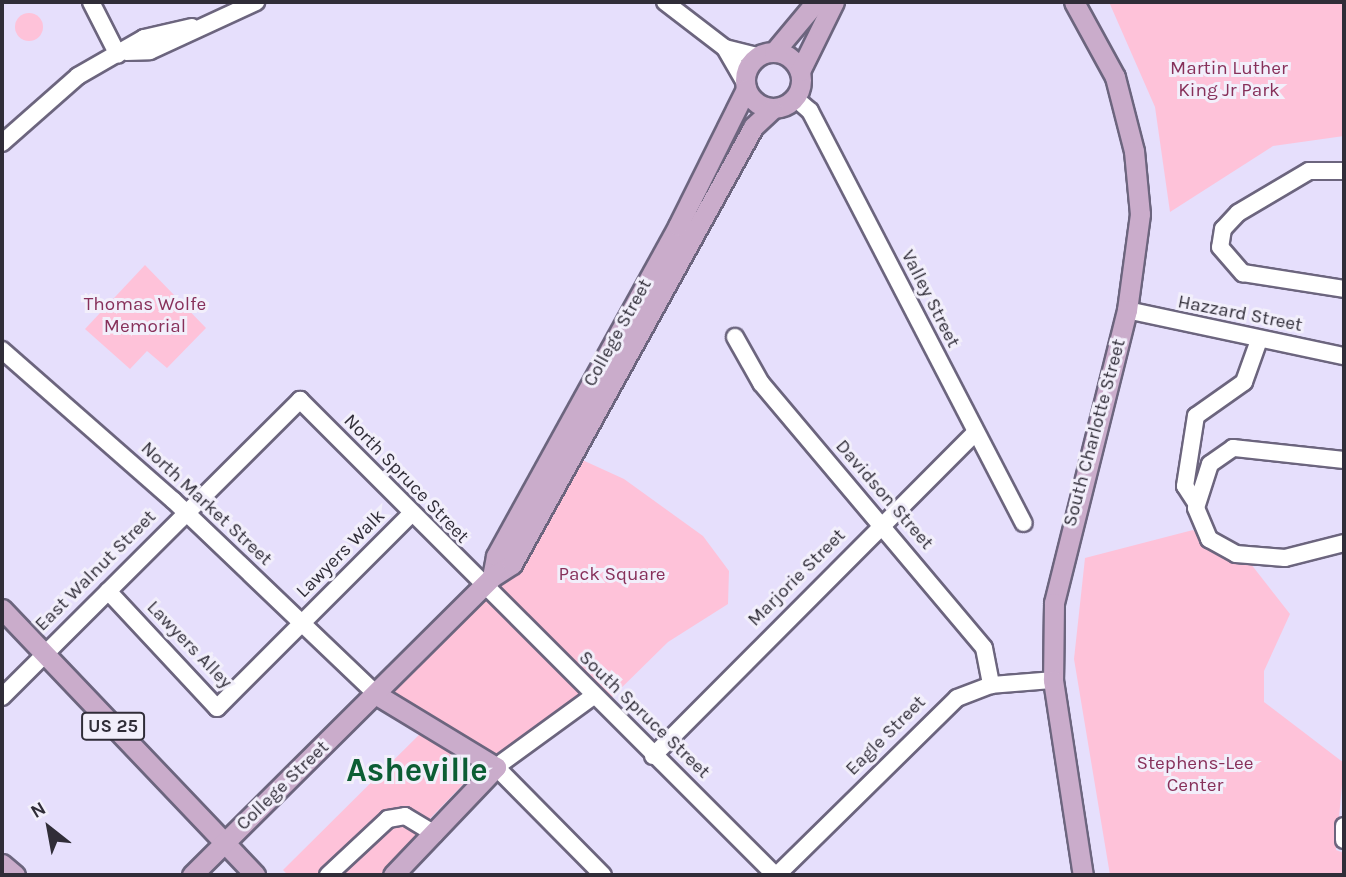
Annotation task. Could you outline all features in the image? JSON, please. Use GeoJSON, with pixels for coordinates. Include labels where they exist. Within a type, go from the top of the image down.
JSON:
{"type":"FeatureCollection","features":[{"type":"Feature","properties":{"kind":"main road"},"geometry":{"type":"LineString","coordinates":[[816,2],[766,54],[745,85],[759,105],[772,109],[795,98],[800,71],[834,2]]}},
{"type":"Feature","properties":{"kind":"main road","name":"South Charlotte Street"},"geometry":{"type":"LineString","coordinates":[[1074,2],[1115,77],[1134,151],[1140,214],[1127,310],[1063,557],[1051,643],[1053,680],[1083,875]]}},
{"type":"Feature","properties":{"kind":"main road"},"geometry":{"type":"LineString","coordinates":[[766,54],[800,71]]}},
{"type":"Feature","properties":{"kind":"main road","name":"College Street"},"geometry":{"type":"LineString","coordinates":[[192,875],[377,695],[487,582],[512,564],[745,85]]}},
{"type":"Feature","properties":{"kind":"main road","name":"College Street"},"geometry":{"type":"LineString","coordinates":[[570,442],[698,228],[753,127],[772,109]]}},
{"type":"Feature","properties":{"kind":"main road"},"geometry":{"type":"LineString","coordinates":[[678,226],[698,228]]}},
{"type":"Feature","properties":{"kind":"main road","name":"US 25"},"geometry":{"type":"LineString","coordinates":[[2,609],[255,875]]}},
{"type":"Feature","properties":{"kind":"main road"},"geometry":{"type":"LineString","coordinates":[[377,695],[496,767],[393,875]]}},
{"type":"Feature","properties":{"kind":"main road"},"geometry":{"type":"LineString","coordinates":[[2,864],[15,875]]}},
{"type":"Feature","properties":{"kind":"street"},"geometry":{"type":"LineString","coordinates":[[91,2],[122,54]]}},
{"type":"Feature","properties":{"kind":"street"},"geometry":{"type":"LineString","coordinates":[[2,143],[49,97],[122,54],[150,51],[192,27],[256,2]]}},
{"type":"Feature","properties":{"kind":"street"},"geometry":{"type":"LineString","coordinates":[[665,2],[725,48],[745,85]]}},
{"type":"Feature","properties":{"kind":"street"},"geometry":{"type":"LineString","coordinates":[[725,48],[766,54]]}},
{"type":"Feature","properties":{"kind":"street","name":"Valley Street"},"geometry":{"type":"LineString","coordinates":[[795,98],[810,111],[1024,523]]}},
{"type":"Feature","properties":{"kind":"street"},"geometry":{"type":"LineString","coordinates":[[1344,171],[1309,171],[1223,229],[1220,247],[1228,262],[1264,277],[1344,289]]}},
{"type":"Feature","properties":{"kind":"street","name":"Hazzard Street"},"geometry":{"type":"LineString","coordinates":[[1127,310],[1344,356]]}},
{"type":"Feature","properties":{"kind":"street","name":"Davidson Street"},"geometry":{"type":"LineString","coordinates":[[735,337],[761,383],[984,648],[990,685]]}},
{"type":"Feature","properties":{"kind":"street"},"geometry":{"type":"LineString","coordinates":[[1259,340],[1244,382],[1196,416],[1185,486],[1196,503],[1209,539],[1236,554],[1285,558],[1344,543]]}},
{"type":"Feature","properties":{"kind":"street","name":"North Market Street"},"geometry":{"type":"LineString","coordinates":[[2,350],[185,512],[377,695]]}},
{"type":"Feature","properties":{"kind":"street","name":"East Walnut Street"},"geometry":{"type":"LineString","coordinates":[[2,697],[43,653],[300,400]]}},
{"type":"Feature","properties":{"kind":"street","name":"North Spruce Street"},"geometry":{"type":"LineString","coordinates":[[300,400],[411,514],[487,582]]}},
{"type":"Feature","properties":{"kind":"street","name":"Marjorie Street"},"geometry":{"type":"LineString","coordinates":[[653,757],[881,524],[975,433]]}},
{"type":"Feature","properties":{"kind":"street"},"geometry":{"type":"LineString","coordinates":[[1196,503],[1210,464],[1233,448],[1344,460]]}},
{"type":"Feature","properties":{"kind":"street","name":"Lawyers Walk"},"geometry":{"type":"LineString","coordinates":[[300,624],[411,514]]}},
{"type":"Feature","properties":{"kind":"street","name":"South Spruce Street"},"geometry":{"type":"LineString","coordinates":[[487,582],[592,697],[776,875]]}},
{"type":"Feature","properties":{"kind":"street","name":"Lawyers Alley"},"geometry":{"type":"LineString","coordinates":[[108,591],[217,708],[300,624]]}},
{"type":"Feature","properties":{"kind":"street","name":"Eagle Street"},"geometry":{"type":"LineString","coordinates":[[776,875],[935,713],[990,685],[1053,680]]}},
{"type":"Feature","properties":{"kind":"street"},"geometry":{"type":"LineString","coordinates":[[592,697],[496,767],[603,875]]}},
{"type":"Feature","properties":{"kind":"street"},"geometry":{"type":"LineString","coordinates":[[328,875],[391,817],[405,816],[435,834]]}},
{"type":"Feature","properties":{"kind":"street"},"geometry":{"type":"LineString","coordinates":[[1344,826],[1344,840]]}},
{"type":"Feature","properties":{"kind":"green space","name":"Martin Luther King Jr Park"},"geometry":{"type":"Polygon","coordinates":[[[1109,2],[1344,2],[1344,136],[1273,146],[1170,212],[1155,107],[1109,2]]]}},
{"type":"Feature","properties":{"kind":"green space"},"geometry":{"type":"Polygon","coordinates":[[[29,13],[39,17],[43,27],[39,37],[29,41],[19,37],[15,27],[19,17],[29,13]]]}},
{"type":"Feature","properties":{"kind":"green space","name":"Thomas Wolfe Memorial"},"geometry":{"type":"Polygon","coordinates":[[[145,265],[206,328],[167,368],[147,351],[130,369],[85,329],[145,265]]]}},
{"type":"Feature","properties":{"kind":"green space","name":"Pack Square"},"geometry":{"type":"Polygon","coordinates":[[[578,458],[624,479],[703,536],[729,571],[728,604],[668,642],[607,702],[594,688],[477,770],[416,833],[418,839],[385,875],[288,875],[283,870],[436,718],[393,691],[521,565],[578,458]]]}},
{"type":"Feature","properties":{"kind":"green space","name":"Stephens-Lee Center"},"geometry":{"type":"Polygon","coordinates":[[[1193,530],[1210,548],[1247,559],[1290,614],[1264,671],[1264,702],[1344,763],[1336,850],[1344,853],[1344,875],[1110,875],[1074,659],[1085,558],[1193,530]]]}},
{"type":"Feature","properties":{"kind":"district","name":"Asheville"},"geometry":{"type":"Point","coordinates":[417,771]}}]}
